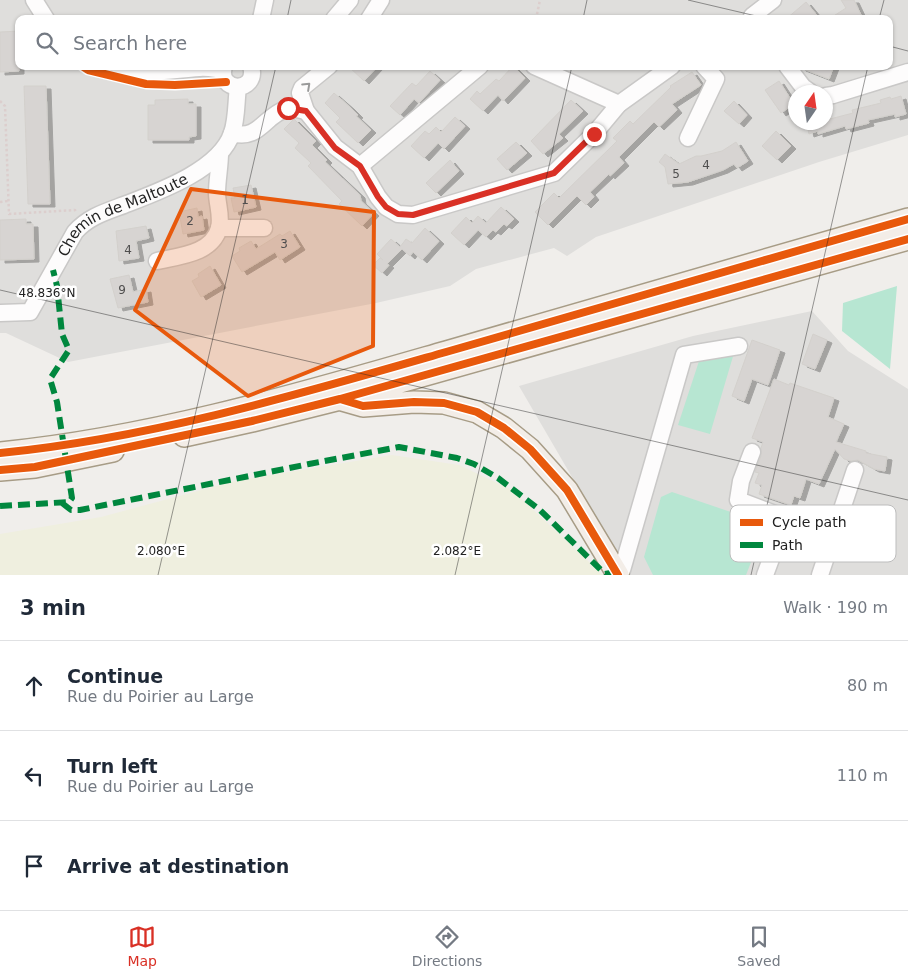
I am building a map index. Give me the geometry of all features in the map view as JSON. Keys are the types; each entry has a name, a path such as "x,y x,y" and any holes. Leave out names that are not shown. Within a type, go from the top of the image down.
{"main road":[{"path":"0,453 33,450 126,435 320,388 908,219"},
{"path":"0,470 35,467 252,422 908,239"},
{"path":"340,399 363,406 414,402 444,403 477,412 504,428 530,449 567,490 620,573"}],"street":[{"path":"34,0 43,15"},
{"path":"262,15 265,0"},
{"path":"337,15 350,0"},
{"path":"372,15 381,0"},
{"path":"755,15 773,0"},
{"path":"134,70 146,73 188,70"},
{"path":"223,70 226,82 234,87 247,84 252,76 252,70"},
{"path":"324,70 302,88 300,94 306,111 335,148 360,166 374,191 386,207 398,214 413,215 554,173 594,134 620,104 667,70"},
{"path":"360,166 475,70"},
{"path":"543,70 620,104"},
{"path":"688,138 716,79 708,70"},
{"path":"790,70 801,85"},
{"path":"833,95 908,72"},
{"name":"Chemin de Maltoute","path":"0,313 30,312 75,232 83,222 98,214 175,183 220,154 232,133 238,87"},
{"path":"232,133 242,136 250,134 288,108 306,111"},
{"path":"157,261 198,251 213,240 220,228 220,210 217,193 220,154"},
{"path":"220,228 264,228"},
{"path":"620,573 684,355 739,346"},
{"path":"751,505 738,500 741,481 752,452"},
{"path":"843,505 855,470"},
{"path":"765,575 770,562"},
{"path":"820,575 824,562"}],"path":[{"path":"537,15 540,0"},
{"path":"0,101 5,106 9,214 75,210 83,222"},
{"path":"0,202 8,201"}],"highlighted area":[{"path":"191,189 374,212 373,346 248,396 135,310"}],"shaded area":[{"path":"0,0 908,0 908,135 819,162 596,237 567,256 554,248 476,269 450,286 376,303 68,362 6,333 0,333"},
{"path":"812,311 848,351 908,389 908,575 629,575 519,386 693,336"}],"green space":[{"path":"897,286 890,369 842,331 843,303"},
{"path":"734,353 710,434 678,425 701,355"},
{"path":"392,455 459,465 512,490 603,575 0,575 0,534 101,517 235,481"},
{"path":"672,492 730,512 730,562 751,562 746,575 653,575 644,557 661,497"}],"building":[{"path":"841,0 854,0 861,15 835,15 846,8"},
{"path":"806,2 817,15 791,15"},
{"path":"15,31 15,70 19,71 0,72 0,32"},
{"path":"352,70 374,70 364,81"},
{"path":"509,70 517,70 525,78 503,101 498,95 483,111 470,99 477,91 480,94 496,79 499,81"},
{"path":"806,70 832,70 829,79"},
{"path":"430,71 440,80 419,103 414,99 400,115 390,106 412,83 416,86"},
{"path":"692,72 701,85 672,104 677,110 659,127 654,122 619,157 624,163 590,192 594,197 586,205 577,196 548,225 535,212 554,193 559,198 617,141 613,138 630,121 633,124 670,86"},
{"path":"779,81 788,95 788,108 781,113 765,90"},
{"path":"24,86 46,86 50,204 28,204"},
{"path":"334,93 371,130 358,143 336,122 340,118 325,103"},
{"path":"901,96 906,114 895,117 895,114 868,120 869,123 846,129 845,126 833,130 833,118 853,113 852,110 881,103 880,100 890,97 891,99"},
{"path":"188,99 188,104 196,104 196,136 189,137 189,140 148,140 148,105 155,105 155,100"},
{"path":"571,100 583,111 559,134 563,138 543,154 531,141"},
{"path":"734,101 747,115 739,124 724,111"},
{"path":"455,117 465,126 444,149 438,143 424,158 411,146 425,131 429,134 436,127 441,132"},
{"path":"294,119 316,141 312,145 327,160 325,162 360,195 361,201 374,213 362,226 339,204 342,201 308,166 311,163 295,148 299,143 284,129"},
{"path":"808,130 832,130 818,134 818,131 809,134"},
{"path":"776,131 791,146 777,160 762,146"},
{"path":"516,142 527,153 507,170 497,159"},
{"path":"736,142 748,161 737,168 734,164 723,170 688,182 668,184 665,167 659,162 665,154 679,164 696,156 722,151"},
{"path":"450,160 459,171 436,193 426,183"},
{"path":"251,185 256,207 234,212 231,198 235,198 233,188"},
{"path":"501,207 514,219 507,226 504,224 496,232 493,230 486,237 478,230 464,245 451,233 466,217 472,223 478,216 486,223"},
{"path":"197,208 198,217 202,216 204,230 183,234 179,212"},
{"path":"26,219 26,224 33,224 34,259 0,260 0,220"},
{"path":"146,226 149,238 136,241 139,258 119,261 116,231"},
{"path":"425,228 439,241 422,260 413,252 410,256 402,249 387,264 389,265 382,273 373,265 380,258 383,260 377,254 391,239 400,247 406,239 412,243"},
{"path":"290,231 300,247 280,260 275,252 242,272 232,256 240,251 239,248 251,241 256,249 280,234 282,236"},
{"path":"210,266 221,285 201,297 192,281 199,277 198,274"},
{"path":"129,275 133,292 146,289 148,302 118,308 110,279"},
{"path":"813,334 827,340 815,369 802,364"},
{"path":"752,340 780,350 768,385 752,379 744,401 732,396"},
{"path":"774,379 834,398 828,417 844,424 836,442 866,451 866,453 887,457 885,471 874,469 858,460 844,459 835,449 819,484 806,479 800,498 794,496 791,505 759,494 762,485 755,483 759,473 755,472 761,456 763,442 752,438"}],"marked path":[{"path":"0,506 69,502 72,498 57,402 50,379 69,350 62,334 57,286 53,270"},
{"path":"62,503 71,510 80,510 399,447 457,458 474,464 498,478 540,510 605,574 616,572"}],"cycle path":[{"path":"88,70 146,84 175,85 226,82"},
{"path":"0,453 113,437 225,413 391,368 908,219"},
{"path":"0,470 35,467 252,421 340,399 908,239"},
{"path":"340,399 363,406 414,402 444,403 477,412 504,428 530,449 567,490 618,575"}],"route":[{"path":"288,108 306,111 335,148 360,166 386,207 398,214 413,215 554,173 594,134"}]}
